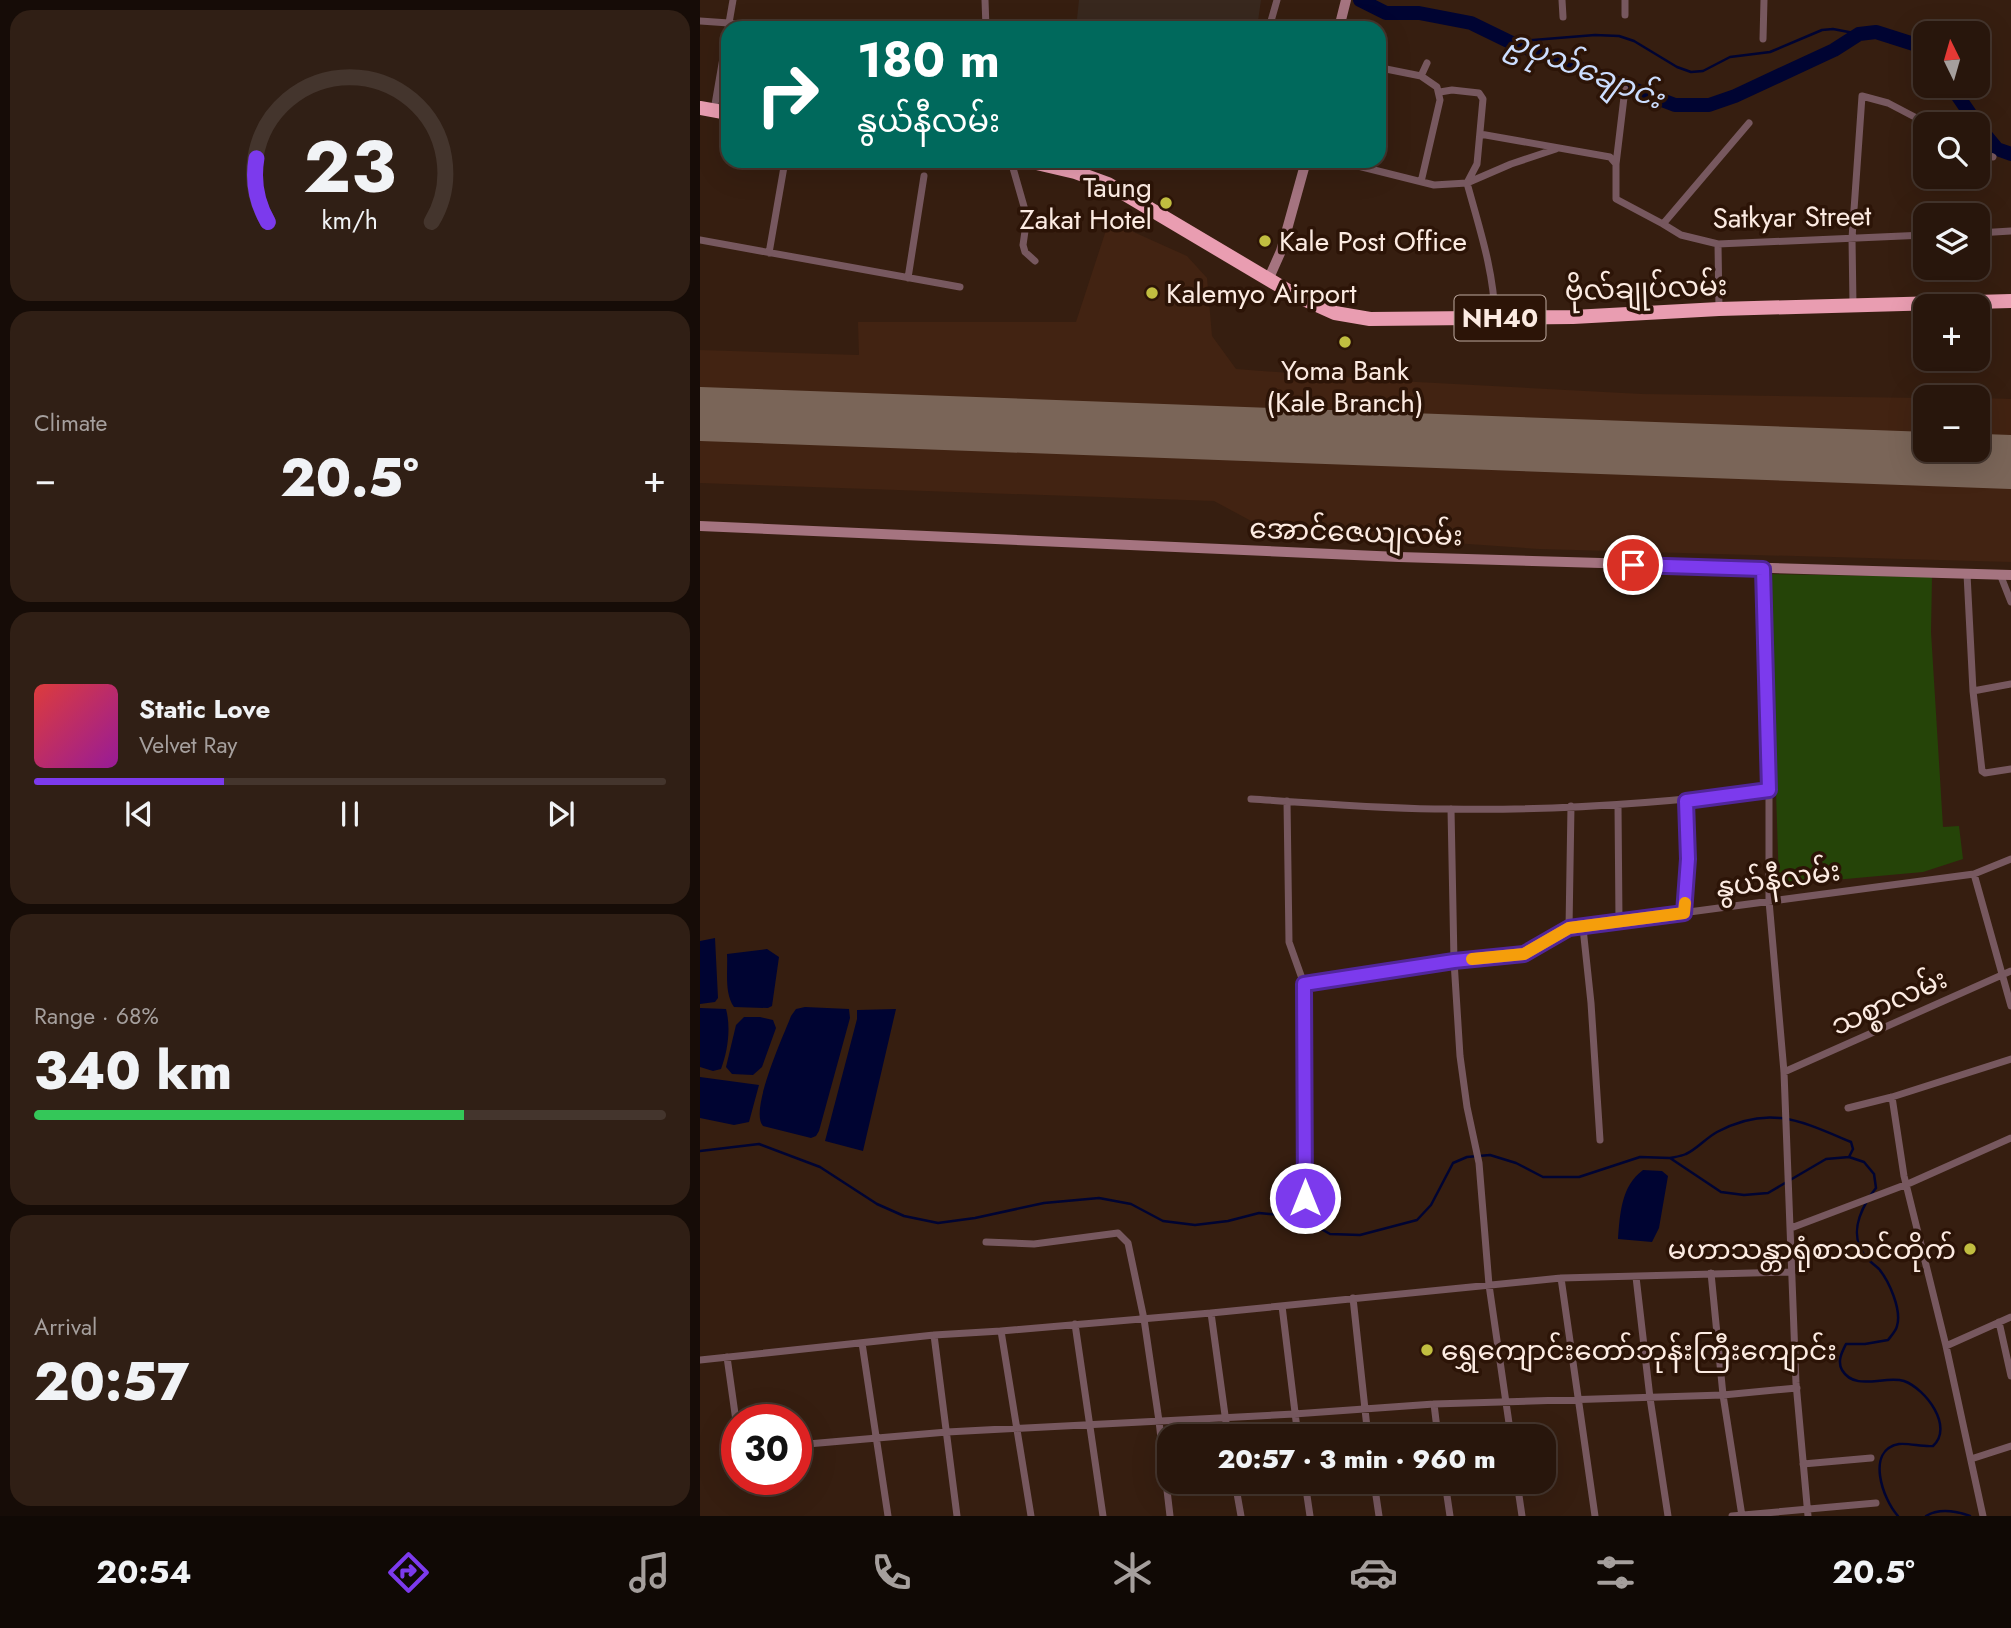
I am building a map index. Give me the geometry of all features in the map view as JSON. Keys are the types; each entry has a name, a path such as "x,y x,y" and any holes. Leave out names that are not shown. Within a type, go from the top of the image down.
{"highway":[{"name":"ဗိုလ်ချုပ်လမ်း","path":"1058,168 1108,184 1295,295 1335,313 1370,320 2011,301"}],"street":[{"path":"729,21 733,0"},
{"path":"985,0 986,21"},
{"path":"1271,21 1277,0"},
{"path":"1562,0 1563,17"},
{"path":"1625,0 1625,15"},
{"path":"1763,39 1764,0"},
{"path":"700,21 721,22"},
{"path":"1421,76 1427,63"},
{"path":"714,110 721,69"},
{"path":"1386,69 1421,76 1440,92 1421,182"},
{"path":"1616,164 1625,89"},
{"path":"1440,92 1452,90 1482,95 1483,99 1477,164 1467,183 1489,267 1495,318"},
{"path":"1853,306 1852,238 1863,96 1888,103 1913,116"},
{"path":"1663,224 1749,123"},
{"path":"1480,134 1598,154 1610,157 1616,164"},
{"path":"1380,168 1434,185 1467,183 1556,148"},
{"name":"Satkyar Street","path":"1616,164 1616,199 1681,235 1718,244 1913,235"},
{"path":"769,253 784,168"},
{"path":"1013,168 1027,217 1023,245 1025,252 1035,261"},
{"path":"1269,278 1281,251 1305,168"},
{"path":"908,278 924,176"},
{"path":"1990,233 2011,232"},
{"path":"700,240 960,287"},
{"path":"1718,244 1718,309"},
{"name":"အောင်ဇေယျလမ်း","path":"700,526 1399,557 2006,575"},
{"path":"1763,569 1769,901 1784,1072 1797,1388 1808,1513"},
{"path":"1967,574 1973,691 1982,771 2010,771"},
{"path":"2006,575 2011,602"},
{"path":"1973,691 2011,684"},
{"path":"1251,799 1451,809 1686,801 1769,790"},
{"path":"1287,801 1289,942 1304,984 1305,1198"},
{"path":"1684,913 1688,859 1686,801"},
{"path":"1618,805 1619,921"},
{"path":"1304,984 1454,961 1524,954 1569,928 1570,806"},
{"path":"1451,809 1454,961 1460,1056 1479,1163 1489,1285 1509,1424"},
{"name":"နွယ်နီလမ်း","path":"1569,928 1974,874 2011,859"},
{"path":"1974,874 2007,973 2011,1006"},
{"path":"1583,928 1600,1140"},
{"name":"သစ္စာလမ်း","path":"1784,1072 2007,973"},
{"path":"1848,1108 1892,1097 2011,1059"},
{"path":"1892,1097 1906,1184 1946,1346 1983,1516"},
{"path":"1791,1228 1906,1184 2011,1138"},
{"path":"986,1242 1034,1244 1118,1233 1128,1243 1144,1319 1170,1516"},
{"path":"700,1360 933,1335 1211,1313 1560,1278 1791,1272"},
{"path":"1711,1273 1723,1395 1742,1516"},
{"path":"1636,1277 1650,1398 1668,1516"},
{"path":"1560,1278 1595,1516"},
{"path":"1353,1298 1366,1424"},
{"path":"1282,1306 1296,1424"},
{"path":"1211,1313 1226,1424"},
{"path":"1946,1346 2011,1317"},
{"path":"1999,1322 2011,1376"},
{"path":"1075,1324 1103,1516"},
{"path":"1002,1331 1031,1516"},
{"path":"933,1335 957,1516"},
{"path":"862,1343 888,1516"},
{"path":"727,1357 734,1404"},
{"path":"812,1443 947,1432 1088,1426 1434,1404 1723,1395 1797,1388"},
{"path":"1434,1404 1436,1424"},
{"path":"1971,1459 2011,1446"},
{"path":"1803,1464 1871,1458"},
{"path":"1237,1494 1241,1516"},
{"path":"1307,1494 1310,1516"},
{"path":"1376,1494 1379,1516"},
{"path":"1447,1494 1450,1516"},
{"path":"1519,1494 1522,1516"},
{"path":"1732,1516 1808,1513 1876,1503"}],"shaded area":[{"path":"1079,0 1261,0 1258,21 1077,21"},
{"path":"1109,221 1187,256 1207,278 1212,336 1236,369 1642,394 1913,398 1913,462 1990,462 1990,398 2011,399 2011,562 1539,549 1268,530 1214,501 700,483 700,350 859,355 858,322 1076,322"}],"green space":[{"path":"1769,574 1932,577 1931,632 1943,827 1959,826 1963,859 1923,872 1779,885"}],"water":[{"path":"715,938 718,998 715,1002 700,1004 700,941"},
{"path":"767,949 779,957 772,1006 734,1007 728,989 727,954"},
{"path":"700,1008 726,1009 728,1039 721,1069 713,1071 700,1067"},
{"path":"796,1009 849,1009 850,1018 819,1131 811,1138 763,1126 760,1118 760,1105 769,1073 791,1016"},
{"path":"896,1009 863,1151 825,1141 857,1019 857,1010"},
{"path":"744,1017 773,1020 776,1028 762,1067 753,1075 732,1074 726,1067 736,1025"},
{"path":"700,1077 759,1085 749,1122 734,1125 700,1118"},
{"path":"1643,1170 1662,1171 1668,1176 1659,1228 1652,1242 1618,1239 1626,1192"}],"waterway":[{"name":"ဥပုသ်ချောင်း","path":"1360,0 1386,13 1419,13 1471,23 1510,42 1675,105 1709,105 1735,96 1834,50 1859,34 1876,32 1913,44"},
{"path":"1510,42 1595,35 1619,36 1634,41 1677,67 1691,72 1703,71 1730,57 1770,52 1822,30 1833,29 1859,34"},
{"name":"ဥပုသ်ချောင်း","path":"1959,98 1969,112"},
{"name":"ဥပုသ်ချောင်း","path":"1990,141 1997,149 2011,154"},
{"path":"1670,1158 1686,1154 1713,1134 1736,1124 1769,1117 1800,1122 1851,1142 1853,1149 1849,1157"},
{"path":"700,1151 759,1144 820,1167 877,1204 904,1216 938,1223 1044,1203 1099,1198 1131,1204 1163,1221 1195,1225 1228,1221 1259,1213 1300,1217 1330,1234 1360,1235 1417,1220 1431,1205 1453,1163 1467,1157 1490,1155 1516,1163 1543,1177 1579,1177 1640,1157 1670,1158 1721,1192 1744,1195 1768,1193 1826,1159 1849,1157 1864,1162 1874,1174 1876,1188 1870,1196"},
{"path":"1867,1201 1860,1215 1857,1237 1862,1251 1887,1281 1894,1296 1898,1319 1896,1330 1888,1340 1846,1344 1841,1357 1841,1367 1848,1377 1854,1380 1896,1380 1912,1385 1935,1409 1940,1429 1939,1438 1933,1446 1899,1444 1889,1448 1882,1456 1880,1476 1883,1488 1898,1516"},
{"path":"1926,1516 1948,1511 1970,1516"}],"runway":[{"path":"700,414 2011,462"}],"slow traffic":[{"path":"1472,959 1524,954 1569,928 1684,913 1685,903"}],"place":[{"name":"Taung Zakat Hotel","path":"1166,203"},
{"name":"Kale Post Office","path":"1265,241"},
{"name":"Kalemyo Airport","path":"1152,293"},
{"name":"Yoma Bank (Kale Branch)","path":"1345,342"},
{"name":"မဟာသန္တာရုံစာသင်တိုက်","path":"1970,1249"},
{"name":"ရွှေကျောင်းတော်ဘုန်းကြီးကျောင်း","path":"1427,1350"}],"route":[{"path":"1305,1198 1304,984 1454,961 1524,954 1569,928 1684,913 1688,859 1686,801 1769,790 1763,569 1633,565"}]}
